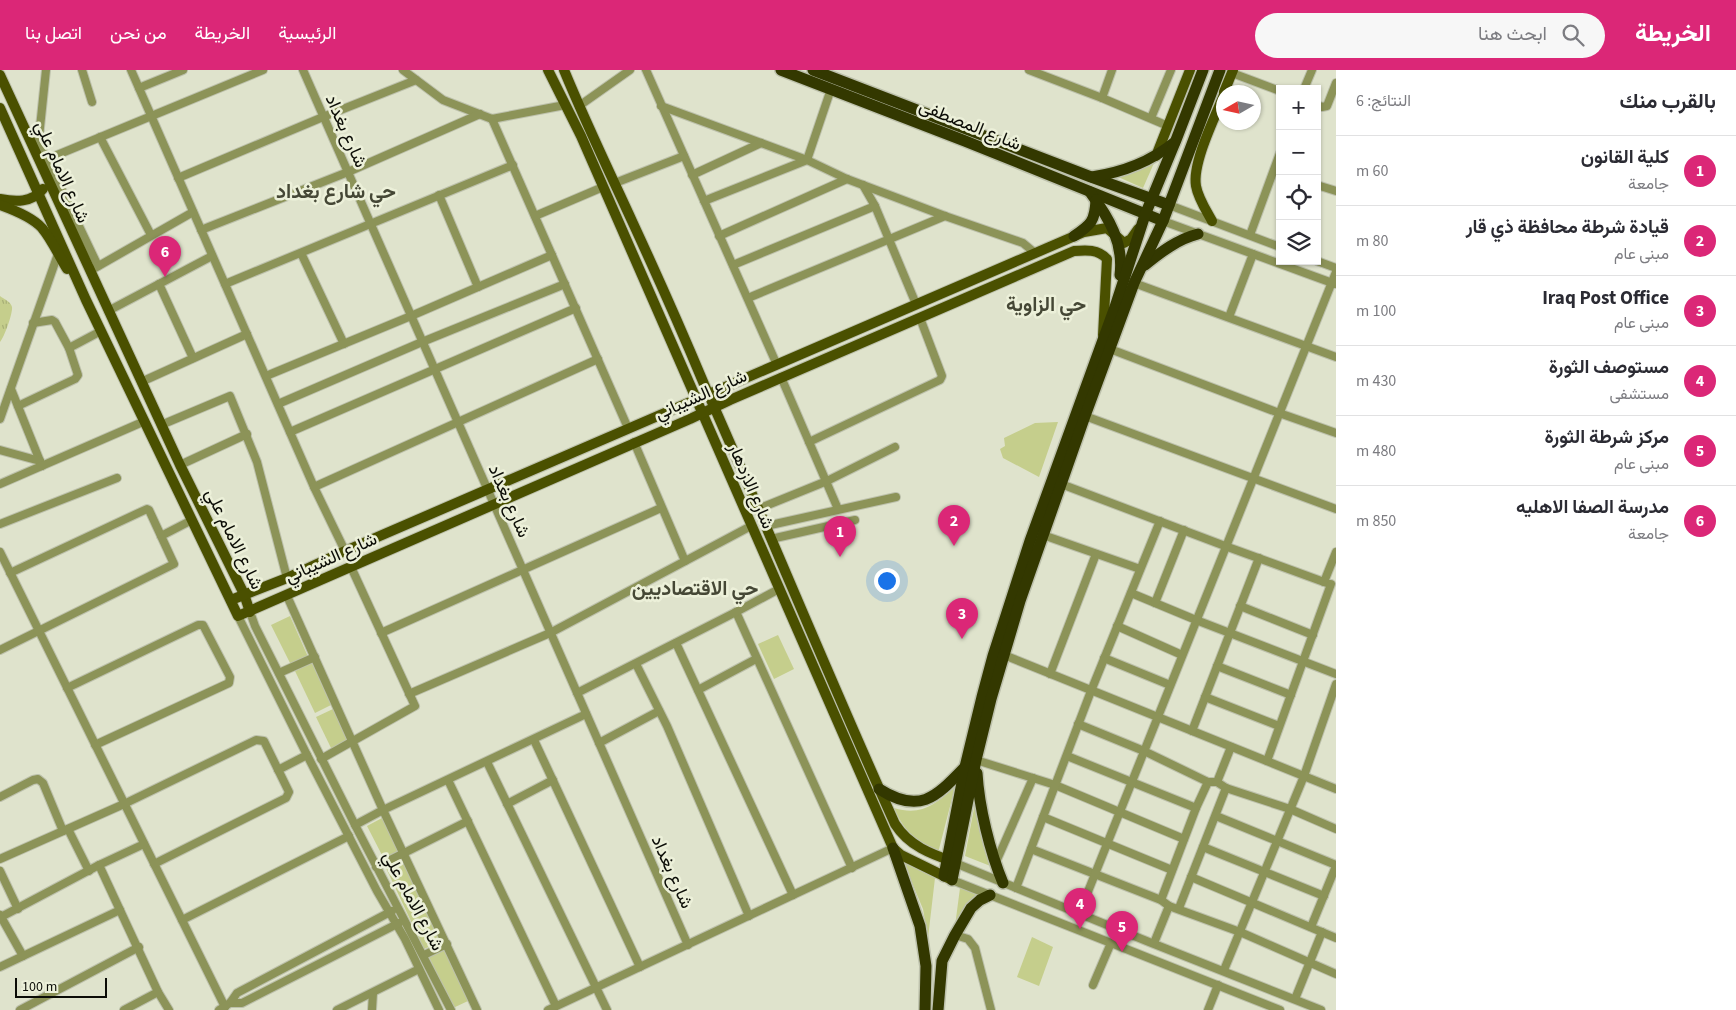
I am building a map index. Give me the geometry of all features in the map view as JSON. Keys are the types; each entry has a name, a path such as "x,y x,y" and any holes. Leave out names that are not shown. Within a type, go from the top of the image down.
{"highway":[{"name":"شارع المصطفى","path":"781,70 833,79 1169,205"},
{"name":"شارع المصطفى","path":"813,70 965,141 1093,196 1143,220 1163,221"},
{"path":"951,861 1004,655 1038,536 1143,220 1204,70"},
{"path":"948,878 965,767 993,656 1038,536 1061,484 1134,283 1228,71"},
{"path":"1091,177 1119,172 1156,156 1176,140"},
{"path":"1074,236 1093,221 1095,216 1093,196"},
{"path":"1093,196 1117,238 1122,258 1115,306"},
{"path":"1141,268 1158,254 1184,238 1198,234"},
{"path":"976,760 980,802 1003,883"},
{"path":"879,790 892,798 915,802 929,798 942,791 965,767"},
{"path":"893,848 920,926 926,966 926,1005"},
{"path":"938,1010 942,961 971,908 980,900 990,895"}],"main road":[{"name":"شارع الازدهار","path":"548,70 581,136 893,848"},
{"name":"شارع الازدهار","path":"564,70 709,394 818,650 895,824 901,833 917,847 951,861"},
{"path":"1156,156 1190,70"},
{"path":"1226,85 1228,71"},
{"name":"شارع الامام علي","path":"0,75 36,143 44,161 45,174 68,224 94,268 108,311 180,465 244,594 250,612"},
{"name":"شارع الامام علي","path":"0,108 86,300 238,616"},
{"path":"1212,221 1198,195 1195,174 1216,115"},
{"path":"0,199 20,201 39,194 44,187 45,174"},
{"name":"شارع الامام علي","path":"0,205 14,210 38,224 86,300"},
{"path":"54,229 53,223 57,218 64,219 68,224"},
{"path":"1117,238 1121,242 1127,242 1143,220"},
{"path":"621,228 633,223"},
{"name":"شارع الشيباني","path":"231,600 288,578 345,551 1074,236 1092,230 1107,228 1117,238"},
{"name":"شارع الشيباني","path":"238,616 781,377 1074,251 1087,250 1101,253 1107,259 1103,336"},
{"path":"968,282 974,294"},
{"path":"807,654 818,650"},
{"path":"893,848 948,878"}],"street":[{"path":"36,143 46,70"},
{"path":"82,70 92,102"},
{"path":"131,70 314,487 345,551"},
{"path":"139,88 183,70"},
{"path":"193,212 94,268 44,161 263,70"},
{"name":"شارع بغداد","path":"303,70 688,945"},
{"path":"403,70 443,100 492,118 565,104"},
{"path":"579,106 630,70"},
{"path":"646,70 776,365"},
{"path":"1029,70 1168,126"},
{"path":"1102,98 1112,70"},
{"path":"1151,118 1171,70"},
{"path":"1306,85 1312,70"},
{"path":"1228,71 1276,89"},
{"path":"704,201 806,160 833,79"},
{"path":"178,178 323,116 416,80"},
{"path":"1321,105 1327,106 1336,82"},
{"path":"662,106 806,160 847,179 944,216 1023,243 1035,253"},
{"path":"201,230 348,172 480,114"},
{"path":"492,118 628,428"},
{"path":"100,137 151,235"},
{"path":"692,175 761,143"},
{"path":"615,183 684,156"},
{"path":"225,284 513,165"},
{"path":"1250,235 1276,172"},
{"path":"719,236 847,179"},
{"path":"863,185 875,206 916,304"},
{"path":"1321,186 1336,191"},
{"path":"535,216 603,187"},
{"path":"439,195 478,287"},
{"path":"1169,205 1276,245"},
{"path":"733,265 875,206"},
{"path":"748,298 944,216"},
{"path":"1163,221 1334,283"},
{"path":"301,252 344,344"},
{"path":"0,418 58,254"},
{"path":"1229,317 1253,254"},
{"path":"266,376 552,255"},
{"path":"108,311 212,256"},
{"path":"1079,914 1306,344 1334,283 1336,270 1321,263"},
{"path":"1134,283 1336,356"},
{"path":"160,284 194,358"},
{"path":"278,404 422,342 565,284"},
{"path":"290,432 576,308"},
{"path":"809,442 940,380 942,376 920,318"},
{"path":"18,406 75,379 78,375 78,370 69,348 55,322 52,320 33,323"},
{"path":"69,348 101,331"},
{"path":"141,382 247,334"},
{"path":"1110,349 1336,433"},
{"path":"314,487 598,358"},
{"path":"781,377 838,509"},
{"path":"11,389 41,464"},
{"path":"161,425 230,396 257,462 288,578"},
{"path":"1085,416 1336,509"},
{"path":"0,484 41,464 145,421"},
{"path":"180,465 247,434"},
{"path":"634,442 661,508 686,561"},
{"path":"758,509 826,481 895,447"},
{"path":"0,450 41,464"},
{"path":"0,524 117,478"},
{"path":"1061,484 1330,584"},
{"path":"766,526 896,497"},
{"path":"381,633 661,508"},
{"path":"1,647 39,631 174,564 147,509 10,573"},
{"path":"160,536 192,520"},
{"path":"771,539 855,520"},
{"path":"1016,888 1078,724 1160,521"},
{"path":"409,694 550,632 751,526"},
{"path":"1154,603 1184,530"},
{"path":"1038,536 1140,569"},
{"path":"0,552 225,1007"},
{"path":"1267,761 1330,584 1336,552"},
{"path":"1050,674 1096,554"},
{"path":"1192,731 1259,558"},
{"path":"321,759 415,706 351,567"},
{"path":"577,693 779,589"},
{"path":"1131,593 1336,674"},
{"path":"287,596 383,810 477,1010"},
{"path":"1240,606 1313,635"},
{"name":"شارع الامام علي","path":"250,612 321,759 451,1010"},
{"path":"736,612 852,868"},
{"name":"شارع الامام علي","path":"238,616 307,755 420,969 439,1010"},
{"path":"67,688 198,625 203,625 230,677 229,683 95,745"},
{"path":"1117,626 1182,655"},
{"path":"676,643 793,896"},
{"path":"1004,655 1336,789"},
{"path":"279,673 315,657"},
{"path":"1104,658 1170,685"},
{"path":"698,690 756,659"},
{"path":"636,664 659,711 749,916"},
{"path":"1217,666 1291,694"},
{"path":"1224,970 1304,776 1334,697 1336,684"},
{"path":"1205,697 1280,726"},
{"path":"599,743 659,711"},
{"path":"355,825 586,714"},
{"path":"1078,724 1144,751 1208,782 1217,782 1226,788 1290,809 1336,828"},
{"path":"0,859 124,804 256,740 264,742 289,792 286,798 154,864"},
{"path":"534,740 640,967"},
{"path":"1217,782 1231,747"},
{"path":"278,770 307,755"},
{"path":"1067,756 1196,808"},
{"path":"976,760 1056,785 1184,839"},
{"path":"487,762 607,1010"},
{"path":"996,862 1033,778"},
{"path":"0,797 33,780 38,779 43,783 66,830 89,870"},
{"path":"448,780 552,1008 893,848"},
{"path":"507,804 553,780"},
{"path":"1161,900 1196,808 1208,782"},
{"path":"1179,908 1226,788"},
{"path":"1216,816 1278,840 1336,866 1311,927"},
{"path":"1043,817 1172,870"},
{"path":"376,867 468,821"},
{"path":"182,920 349,836"},
{"path":"23,956 1,916 89,870 144,844"},
{"path":"1203,847 1324,896"},
{"path":"1031,849 1161,900 1168,906 1179,908 1240,932 1336,974"},
{"path":"951,861 1321,1010"},
{"path":"100,865 158,992 169,1010"},
{"path":"0,871 18,908"},
{"path":"1191,877 1322,932 1336,936"},
{"path":"948,878 1280,1010"},
{"path":"1143,956 1152,943 1168,906"},
{"path":"225,1007 237,993 398,908"},
{"path":"0,968 120,910"},
{"path":"225,1007 242,1003 405,920"},
{"path":"1295,999 1322,932"},
{"path":"955,935 968,939 975,948 991,1010"},
{"path":"1093,985 1111,943"},
{"path":"424,955 447,944"},
{"path":"20,1010 139,947"},
{"path":"336,1010 420,969"},
{"path":"1208,1010 1218,985"},
{"path":"124,1010 158,992"},
{"path":"372,1010 373,993"}],"green space":[{"path":"1154,163 1143,188 1116,176"},
{"path":"0,296 9,302 12,307 8,325 0,342"},
{"path":"1058,422 1039,477 1003,458 1000,449 1005,446 1004,438 1035,423"},
{"path":"290,616 309,659 292,667 271,625"},
{"path":"778,635 794,669 774,679 758,644"},
{"path":"312,663 331,705 315,713 295,671"},
{"path":"333,709 348,742 332,750 316,717"},
{"path":"955,787 938,853 911,835 902,824 894,808 912,811 920,810 934,804"},
{"path":"976,798 993,867 965,856"},
{"path":"382,818 398,851 384,859 367,826"},
{"path":"902,859 935,878 928,938 923,909"},
{"path":"403,860 442,941 424,949 386,868"},
{"path":"960,888 977,894 965,908 955,926"},
{"path":"1032,937 1053,947 1039,986 1017,977"},
{"path":"444,949 468,1001 453,1008 429,957"}],"place":[{"name":"مدرسة الصفا الاهليه","path":"165,277"},
{"name":"قيادة شرطة محافظة ذي قار","path":"954,546"},
{"name":"كلية القانون","path":"840,557"},
{"name":"Iraq Post Office","path":"962,639"},
{"name":"مستوصف الثورة","path":"1080,929"},
{"name":"مركز شرطة الثورة","path":"1122,952"}],"district":[{"name":"حي شارع بغداد","path":"336,192"},
{"name":"حي الزاوية","path":"1046,305"},
{"name":"حي الاقتصاديين","path":"695,589"}]}
